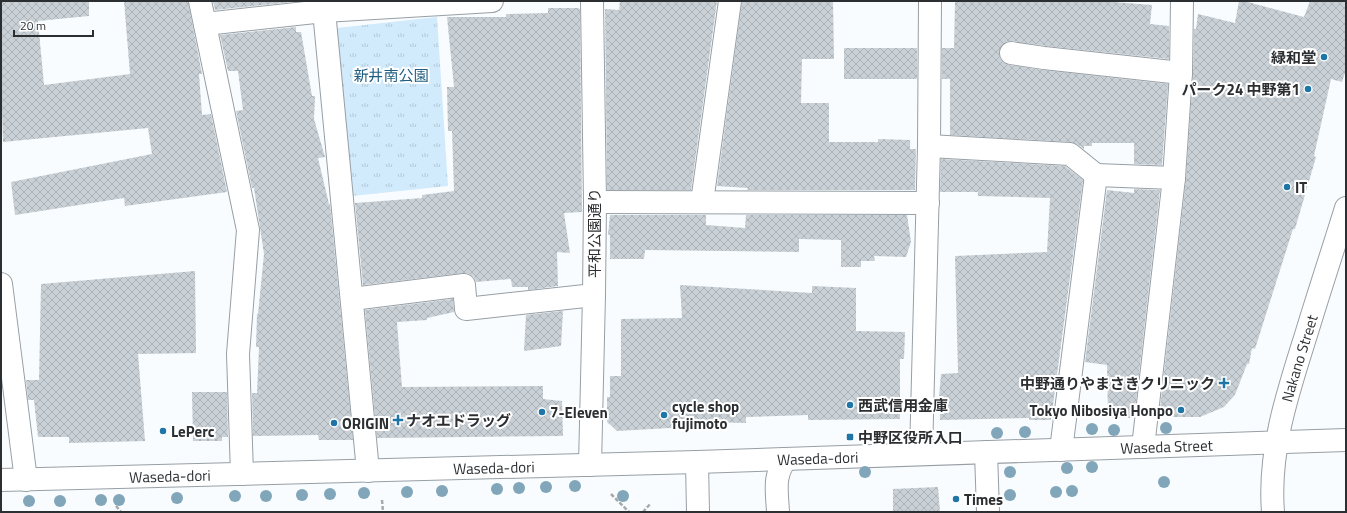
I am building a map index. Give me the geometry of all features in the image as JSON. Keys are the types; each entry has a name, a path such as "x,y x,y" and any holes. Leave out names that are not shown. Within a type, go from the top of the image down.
{"street":[{"path":"200,1 248,230 238,354 242,474"},
{"path":"205,24 324,11 492,1"},
{"name":"平和公園通り","path":"590,465 595,202 592,1"},
{"path":"702,202 730,1"},
{"path":"921,454 928,203 930,1"},
{"path":"1143,447 1174,178 1181,73 1182,1"},
{"path":"324,11 368,471"},
{"path":"1011,53 1181,73"},
{"path":"929,146 1070,154 1096,175 1174,178"},
{"path":"1061,450 1096,175"},
{"path":"595,202 928,203"},
{"name":"Nakano Street","path":"1273,512 1272,490 1276,443 1288,390 1346,208"},
{"path":"1,284 26,480"},
{"path":"352,299 464,285 466,309 594,295"},
{"name":"Waseda Street","path":"986,452 1346,440"},
{"path":"986,452 988,512"},
{"name":"Waseda-dori","path":"1,480 697,462 986,452"},
{"path":"778,512 776,484 777,475 780,467 786,459"},
{"path":"697,462 698,512"}],"path":[{"path":"611,494 629,512"},
{"path":"382,500 383,512"},
{"path":"643,512 651,503"},
{"path":"116,506 121,512"}],"green space":[{"name":"新井南公園","path":"437,17 448,186 352,196 337,28"}],"building":[{"path":"1,1 89,1 89,16 38,21 44,85 130,74 124,1 188,1 202,74 199,74 202,115 211,114 227,192 125,206 124,198 15,215 11,182 152,154 148,128 3,142"},
{"path":"213,1 292,1 292,2 215,10"},
{"path":"620,1 717,1 691,190 607,190 605,9 619,10"},
{"path":"742,1 833,1 834,59 802,59 801,103 829,103 829,142 878,142 878,139 910,140 910,149 916,149 915,190 747,190 748,188 717,186"},
{"path":"955,1 1101,1 1152,5 1150,24 1169,26 1169,59 1013,41 1007,41 1002,45 999,52 1000,58 1003,62 1009,65 1168,84 1162,165 1134,164 1134,143 1092,143 1092,146 1084,146 1084,149 1071,142 950,135 950,79 942,79 942,48 954,48"},
{"path":"1239,1 1304,17 1310,1 1346,1 1346,70 1342,82 1331,79 1314,156 1316,157 1295,229 1293,229 1255,349 1252,348 1249,364 1247,364 1235,395 1224,407 1200,417 1159,417 1186,179 1193,74 1194,29 1196,29 1198,14 1235,23"},
{"path":"548,8 580,9 582,212 564,213 570,253 557,252 558,286 528,290 528,287 512,287 511,279 476,282 474,277 463,273 363,285 355,203 422,198 422,195 454,191 452,131 448,131 447,87 454,87 447,17 506,17 506,14 548,13"},
{"path":"296,27 296,32 301,32 312,96 315,96 314,119 325,157 318,158 330,204 353,440 319,440 318,435 253,436 252,393 257,393 259,347 256,347 257,314 264,254 254,188 252,188 236,111 243,110 238,71 228,71 220,35"},
{"path":"844,48 917,48 917,79 844,79"},
{"path":"941,159 1065,166 1083,180 1051,420 1029,420 1029,418 940,420 939,397 941,374 958,373 955,256 1047,252 1050,198 978,196 978,192 940,192"},
{"path":"1134,189 1160,190 1134,418 1108,418 1107,365 1085,362 1107,190 1134,193"},
{"path":"610,215 706,215 706,225 745,228 746,215 907,215 911,242 906,257 874,256 875,261 861,261 861,267 841,267 841,240 799,239 799,252 645,250 644,259 610,259 610,235 608,235"},
{"path":"195,271 196,353 138,354 145,441 69,443 69,437 38,437 34,400 28,400 26,380 39,380 41,284"},
{"path":"680,285 812,293 812,286 856,288 856,331 905,332 904,359 900,359 900,419 808,420 808,415 746,417 746,423 704,422 705,426 617,431 607,422 607,397 610,397 610,376 621,376 621,319 682,318"},
{"path":"453,299 454,312 427,318 427,320 397,322 402,387 543,386 543,399 562,401 563,436 377,438 365,310"},
{"path":"563,311 561,346 524,351 526,315"},
{"path":"192,392 227,392 228,437 222,437 222,441 193,441"},
{"path":"938,487 940,512 893,512 893,489"}],"place":[{"name":"緑和堂","path":"1324,57"},
{"name":"パーク24 中野第1","path":"1308,89"},
{"name":"IT","path":"1287,187"},
{"name":"中野通りやまさきクリニック","path":"1224,383"},
{"name":"西武信用金庫","path":"850,405"},
{"name":"Tokyo Nibosiya Honpo","path":"1181,410"},
{"name":"7-Eleven","path":"542,412"},
{"name":"cycle shop fujimoto","path":"664,415"},
{"name":"ナオエドラッグ","path":"398,420"},
{"name":"ORIGIN","path":"334,423"},
{"name":"LePerc","path":"163,431"},
{"name":"中野区役所入口","path":"850,437"},
{"name":"Times","path":"956,499"}]}
